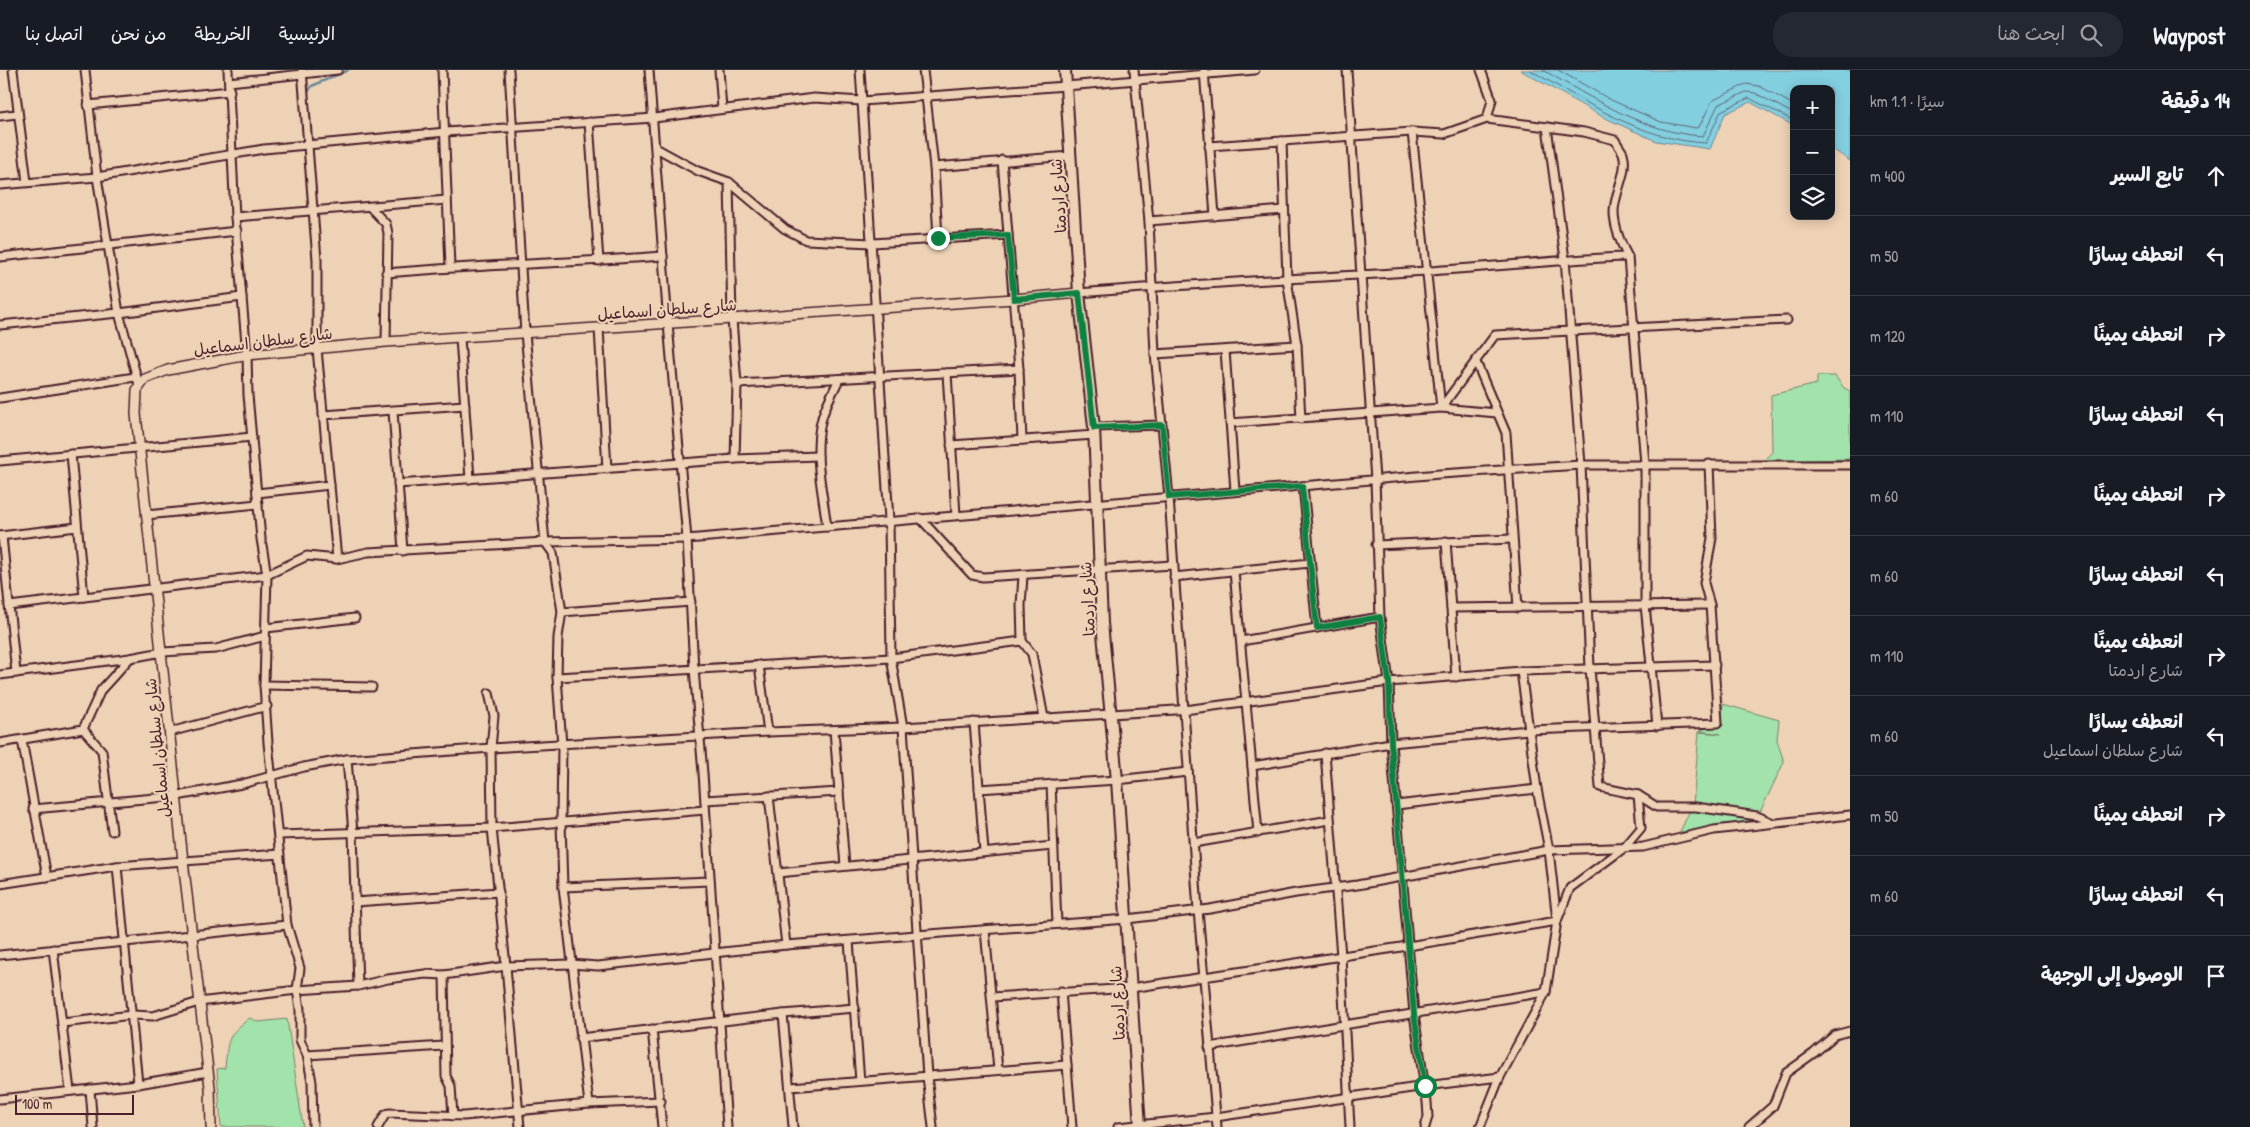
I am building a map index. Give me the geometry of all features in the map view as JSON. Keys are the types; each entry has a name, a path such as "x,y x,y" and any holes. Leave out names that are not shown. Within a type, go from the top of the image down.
{"main road":[{"name":"شارع اردمتا","path":"1065,70 1079,293 1094,431 1109,714 1117,780 1140,1126"}],"street":[{"path":"13,70 27,182"},
{"path":"0,398 137,381 119,313 96,176 85,70"},
{"path":"228,70 236,231 257,493 267,575 264,685 271,775 279,835 287,925 300,968 297,990 300,1009 300,1040 307,1055 312,1082 313,1127"},
{"path":"230,82 302,72 338,70"},
{"path":"442,70 450,267"},
{"path":"509,70 514,127 525,333 545,542 553,553 562,612 558,637 557,677 562,745 561,822 563,887 589,1104"},
{"path":"650,70 668,324 687,539 694,669 721,1021 727,1127"},
{"path":"719,70 722,109"},
{"path":"860,70 889,520 891,658 903,727 927,1076 933,1127"},
{"path":"923,70 934,167 938,238"},
{"path":"1134,70 1149,221 1155,354 1169,497 1198,910 1217,1127"},
{"path":"0,185 96,176 264,149 446,132 654,118 814,98 862,101 1066,86 1204,72 1254,70"},
{"path":"1347,70 1375,480 1380,617 1389,682 1391,743 1414,1014 1428,1117 1425,1127"},
{"path":"1481,70 1492,100 1487,119"},
{"path":"302,72 317,260 317,349 337,559"},
{"path":"1204,72 1215,216"},
{"path":"88,105 230,91"},
{"path":"0,116 17,114"},
{"path":"1210,146 1412,132 1444,134 1487,119 1584,132 1615,140 1624,155 1622,175 1616,191 1614,212 1618,236 1628,257 1645,464 1645,605 1657,726"},
{"path":"589,122 599,261"},
{"path":"1547,127 1565,259 1582,465 1590,668 1600,787 1638,795 1657,807 1696,807 1757,816 1773,823"},
{"path":"1412,132 1441,408"},
{"path":"1282,141 1287,279 1297,345 1301,419"},
{"path":"656,148 698,171 729,182 785,229 806,240 872,243 1008,235"},
{"path":"934,167 1070,156"},
{"path":"1002,160 1014,299 1022,440"},
{"path":"729,182 732,320 737,384 734,458"},
{"path":"235,217 313,209 370,207 447,200"},
{"path":"370,207 386,224 388,241 386,342"},
{"path":"1149,221 1284,210"},
{"path":"0,256 236,231"},
{"path":"386,273 450,267 599,261 663,256"},
{"path":"1079,293 1427,271 1565,259 1628,257"},
{"name":"شارع سلطان اسماعيل","path":"212,1127 208,1072 191,936 139,447 136,406 137,381 168,370 247,355 386,342 732,320 1079,293"},
{"path":"0,325 119,313 242,297"},
{"path":"1441,408 1495,335 1787,320"},
{"path":"599,328 607,468"},
{"path":"460,338 470,479"},
{"path":"1155,354 1297,345"},
{"path":"1225,350 1236,492"},
{"path":"1476,362 1506,433 1518,608"},
{"path":"737,384 1019,369"},
{"path":"948,373 956,515"},
{"path":"827,527 818,456 821,420 839,379"},
{"path":"323,415 465,404"},
{"path":"1230,423 1441,408 1497,413"},
{"path":"393,411 403,551"},
{"path":"951,445 1022,440 1162,425"},
{"path":"0,461 252,437"},
{"path":"71,454 84,597"},
{"path":"398,484 734,458 818,456"},
{"path":"1252,766 1391,743 1528,730 1718,723 1710,605 1704,583 1712,538 1709,464"},
{"path":"9,606 154,587 267,575 307,556 337,559 368,552 545,542 687,539 889,520 1582,465 1850,465"},
{"path":"257,493 330,485"},
{"path":"1302,486 1317,628"},
{"path":"146,516 258,504"},
{"path":"920,518 972,575 983,577 1023,576 1174,565"},
{"path":"16,673 1,536 77,527"},
{"path":"1376,545 1512,539"},
{"path":"1446,541 1456,677"},
{"path":"1174,577 1310,563"},
{"path":"1234,571 1258,833"},
{"path":"1023,576 1021,605 1022,641 1032,654 1044,718"},
{"path":"562,612 691,602"},
{"path":"1451,608 1710,605"},
{"path":"1241,641 1380,617"},
{"path":"0,675 162,652 216,649 265,632 355,618"},
{"path":"557,677 891,658 1022,641"},
{"path":"83,729 101,690 130,658"},
{"path":"758,665 768,732"},
{"path":"33,808 177,796 242,784 271,775 347,759 491,748 768,732 903,727 1184,709 1389,682 1521,671 1714,665"},
{"path":"1521,671 1537,789 1549,850 1557,921"},
{"path":"264,685 372,687"},
{"path":"489,693 494,716 491,748 492,828 506,966 517,1112 520,1127"},
{"path":"170,732 267,706"},
{"path":"974,722 984,852"},
{"path":"0,743 83,729"},
{"path":"83,729 102,751 112,831"},
{"path":"834,730 845,866"},
{"path":"22,740 46,877"},
{"path":"1325,753 1341,956 1350,1127"},
{"path":"347,759 353,833 358,986"},
{"path":"979,789 1117,780 1188,772"},
{"path":"1051,784 1058,924"},
{"path":"1396,805 1537,789"},
{"path":"705,800 840,792"},
{"path":"1480,1127 1500,1077 1546,992 1557,921 1570,888 1624,848 1641,828 1638,795"},
{"path":"769,796 786,945"},
{"path":"279,835 492,828 705,810"},
{"path":"62,1023 132,1015 153,1016 199,1002 297,990 358,986 388,979 425,974 444,975 506,966 571,964 598,966 786,945 1127,919 1198,910 1336,888 1549,850 1643,847 1714,830 1850,815"},
{"path":"1194,843 1330,820"},
{"path":"778,872 1053,846"},
{"path":"0,884 117,866 280,854"},
{"path":"117,866 138,1084"},
{"path":"563,887 710,881"},
{"path":"355,902 499,892"},
{"path":"992,997 1061,991 1132,988 1557,921"},
{"path":"0,955 124,940 191,936 287,925"},
{"path":"985,930 998,1070"},
{"path":"849,941 860,1081"},
{"path":"53,949 70,1091"},
{"path":"444,975 444,1046 446,1076 451,1086 453,1116"},
{"path":"1061,991 1072,1127"},
{"path":"1209,1047 1546,992"},
{"path":"580,1038 783,1014 854,1008"},
{"path":"783,1014 793,1127"},
{"path":"652,1029 661,1101 662,1127"},
{"path":"1749,1127 1773,1106 1786,1073 1835,1035 1850,1031"},
{"path":"307,1055 444,1046"},
{"path":"790,1087 1067,1065"},
{"path":"0,1099 138,1084 208,1072"},
{"path":"1118,1127 1216,1117 1425,1086 1500,1077"},
{"path":"90,1090 94,1127"},
{"path":"378,1127 389,1112 453,1116 517,1112 589,1104 661,1101"}],"green space":[{"path":"1817,376 1835,376 1844,388 1850,391 1850,459 1763,461 1772,452 1771,395 1817,384"},
{"path":"1723,704 1779,720 1777,740 1784,762 1760,812 1693,805 1699,732 1721,734 1700,731 1721,720"},
{"path":"1691,808 1757,821 1680,832"},
{"path":"250,1018 258,1022 287,1019 303,1127 221,1127 217,1069 225,1068 228,1044 232,1034"}],"water":[{"path":"1520,70 1850,70 1850,161 1835,151 1835,85 1790,85 1790,124 1750,102 1725,114 1710,149 1656,141 1603,117"}],"waterway":[{"path":"306,95 312,86 348,70"}],"route":[{"path":"938,238 1008,235 1014,299 1079,293 1094,428 1162,425 1169,497 1302,486 1317,628 1380,617 1389,682 1391,743 1414,1014 1425,1086"}]}
